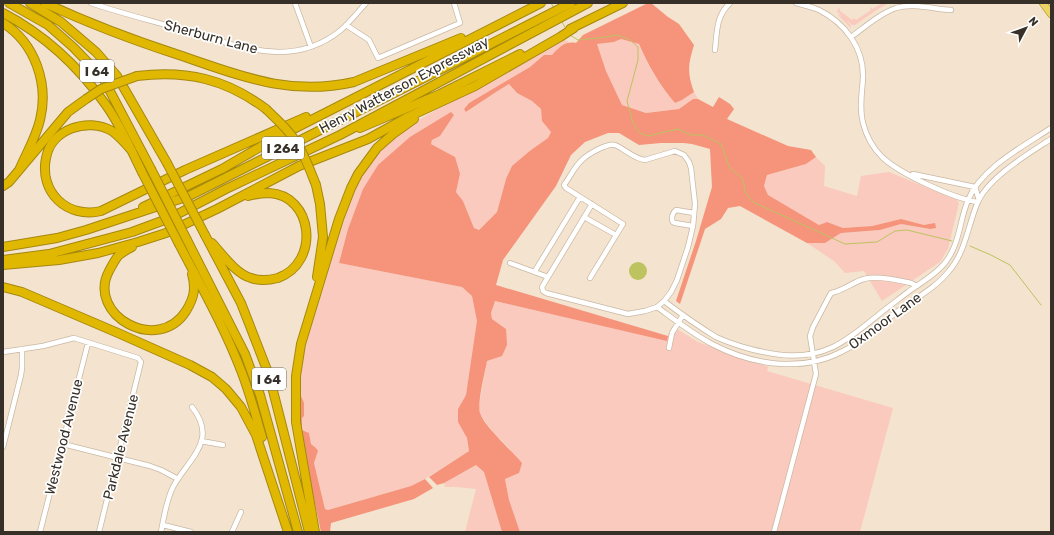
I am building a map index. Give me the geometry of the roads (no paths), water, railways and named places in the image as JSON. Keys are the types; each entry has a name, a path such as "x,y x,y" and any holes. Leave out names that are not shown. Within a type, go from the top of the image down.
{"highway":[{"name":"I 64","path":"9,3 48,26 73,46 103,78 245,354 262,401 298,532"},
{"name":"I 64","path":"30,3 61,22 73,32 96,52 117,76 167,163 241,303 268,375 309,532"},
{"path":"45,3 115,33 244,77 266,83 302,87 337,86 354,82 497,25"},
{"path":"3,243 84,228 138,210 222,169 274,139 354,97 541,3"},
{"name":"Henry Watterson Expressway","path":"564,11 571,3"},
{"name":"Henry Watterson Expressway","path":"3,260 50,254 132,232 164,220 340,135 564,11 588,3"},
{"path":"3,265 59,260 98,253 166,233 238,198 298,166 368,139 439,102 476,86 574,28 622,3"},
{"path":"3,13 42,36 78,70 107,106 132,151 188,262 214,309 242,373 288,532"},
{"name":"Henry Watterson Expressway","path":"3,247 57,238 189,196 551,18"},
{"path":"3,23 18,35 31,52 40,75 43,98 42,110 36,134 20,168"},
{"path":"340,135 372,124 440,94 560,36"},
{"path":"3,186 9,182 68,112 101,90 137,76 159,74 203,78 232,88 266,109 287,129 306,159 316,185 320,204 322,237 311,312"},
{"path":"132,151 111,131 100,126 87,124 74,127 62,133 52,143 48,151 45,168 49,187 54,196 62,205 71,210 91,214 101,211 203,161 354,97"},
{"path":"315,532 296,422 296,376 301,344 340,219 351,188 358,174 377,148 408,123 425,113 439,102"},
{"path":"205,235 231,264 250,278 272,280 283,276 298,263 304,252 307,241 303,217 294,204 283,196 270,193 238,198"},
{"path":"138,242 119,256 107,274 105,285 106,296 110,307 117,317 126,324 136,328 155,331 167,328 184,314 191,302 195,290 188,262"},
{"path":"3,287 22,292 190,365 212,377 226,389 241,407 256,434 288,532"}],"main road":[{"path":"1043,3 1051,14"}],"street":[{"name":"Sherburn Lane","path":"91,3 254,50 271,52 286,52 311,47 332,36 346,25 366,3"},
{"path":"295,3 311,47"},
{"path":"346,25 369,40 378,58 460,23 454,3"},
{"path":"715,50 718,22 723,10 730,3"},
{"path":"796,3 819,10 830,16 843,27 851,37 858,51 862,64 863,77 860,104 861,115 867,135 881,156 890,164 933,186 967,200 978,201 974,187 908,173"},
{"path":"851,37 880,16 906,6 951,10"},
{"name":"Oxmoor Lane","path":"664,301 717,337 734,344 779,355 798,356 813,354 829,349 844,341 943,266 952,253 960,231 967,200 974,187 998,164 1051,128"},
{"name":"Oxmoor Lane","path":"657,307 712,344 735,354 788,364 815,362 835,355 855,345 931,288 950,271 963,246 978,201 991,183 1051,139"},
{"path":"590,278 623,224 592,204 566,188 564,185 581,160 610,144 640,160 645,160 675,151 684,155 689,162 693,179 693,226 677,280 664,301 657,307 628,314 543,291 542,287 592,204"},
{"path":"535,271 580,197"},
{"path":"693,226 675,223 672,219 674,211 677,210 694,213"},
{"path":"584,217 616,236"},
{"path":"510,263 548,277"},
{"path":"774,532 816,374 810,339 811,332 831,293 870,278 911,283 917,286"},
{"path":"669,348 672,334 683,315"},
{"path":"3,352 22,350 74,338 88,343"},
{"name":"Parkdale Avenue","path":"88,343 138,358 141,362 99,532"},
{"name":"Westwood Avenue","path":"40,532 88,343"},
{"path":"3,447 21,375 22,350"},
{"path":"161,532 167,504 178,479 197,453 201,441 201,425 197,413 192,407"},
{"path":"201,441 222,445"},
{"path":"63,444 161,470 178,479"},
{"path":"232,532 240,512"},
{"path":"163,525 191,532"}],"waterway":[{"path":"551,3 554,8"},
{"path":"562,22 566,29"},
{"path":"570,35 578,40 617,35 629,39 638,47 638,60 627,101 633,123 640,133 648,136 678,129 691,135 703,135 721,144 730,168 743,179 745,192 753,202 845,244 877,242 895,231 907,230 952,241"},
{"path":"970,246 1010,265 1041,305"}]}
